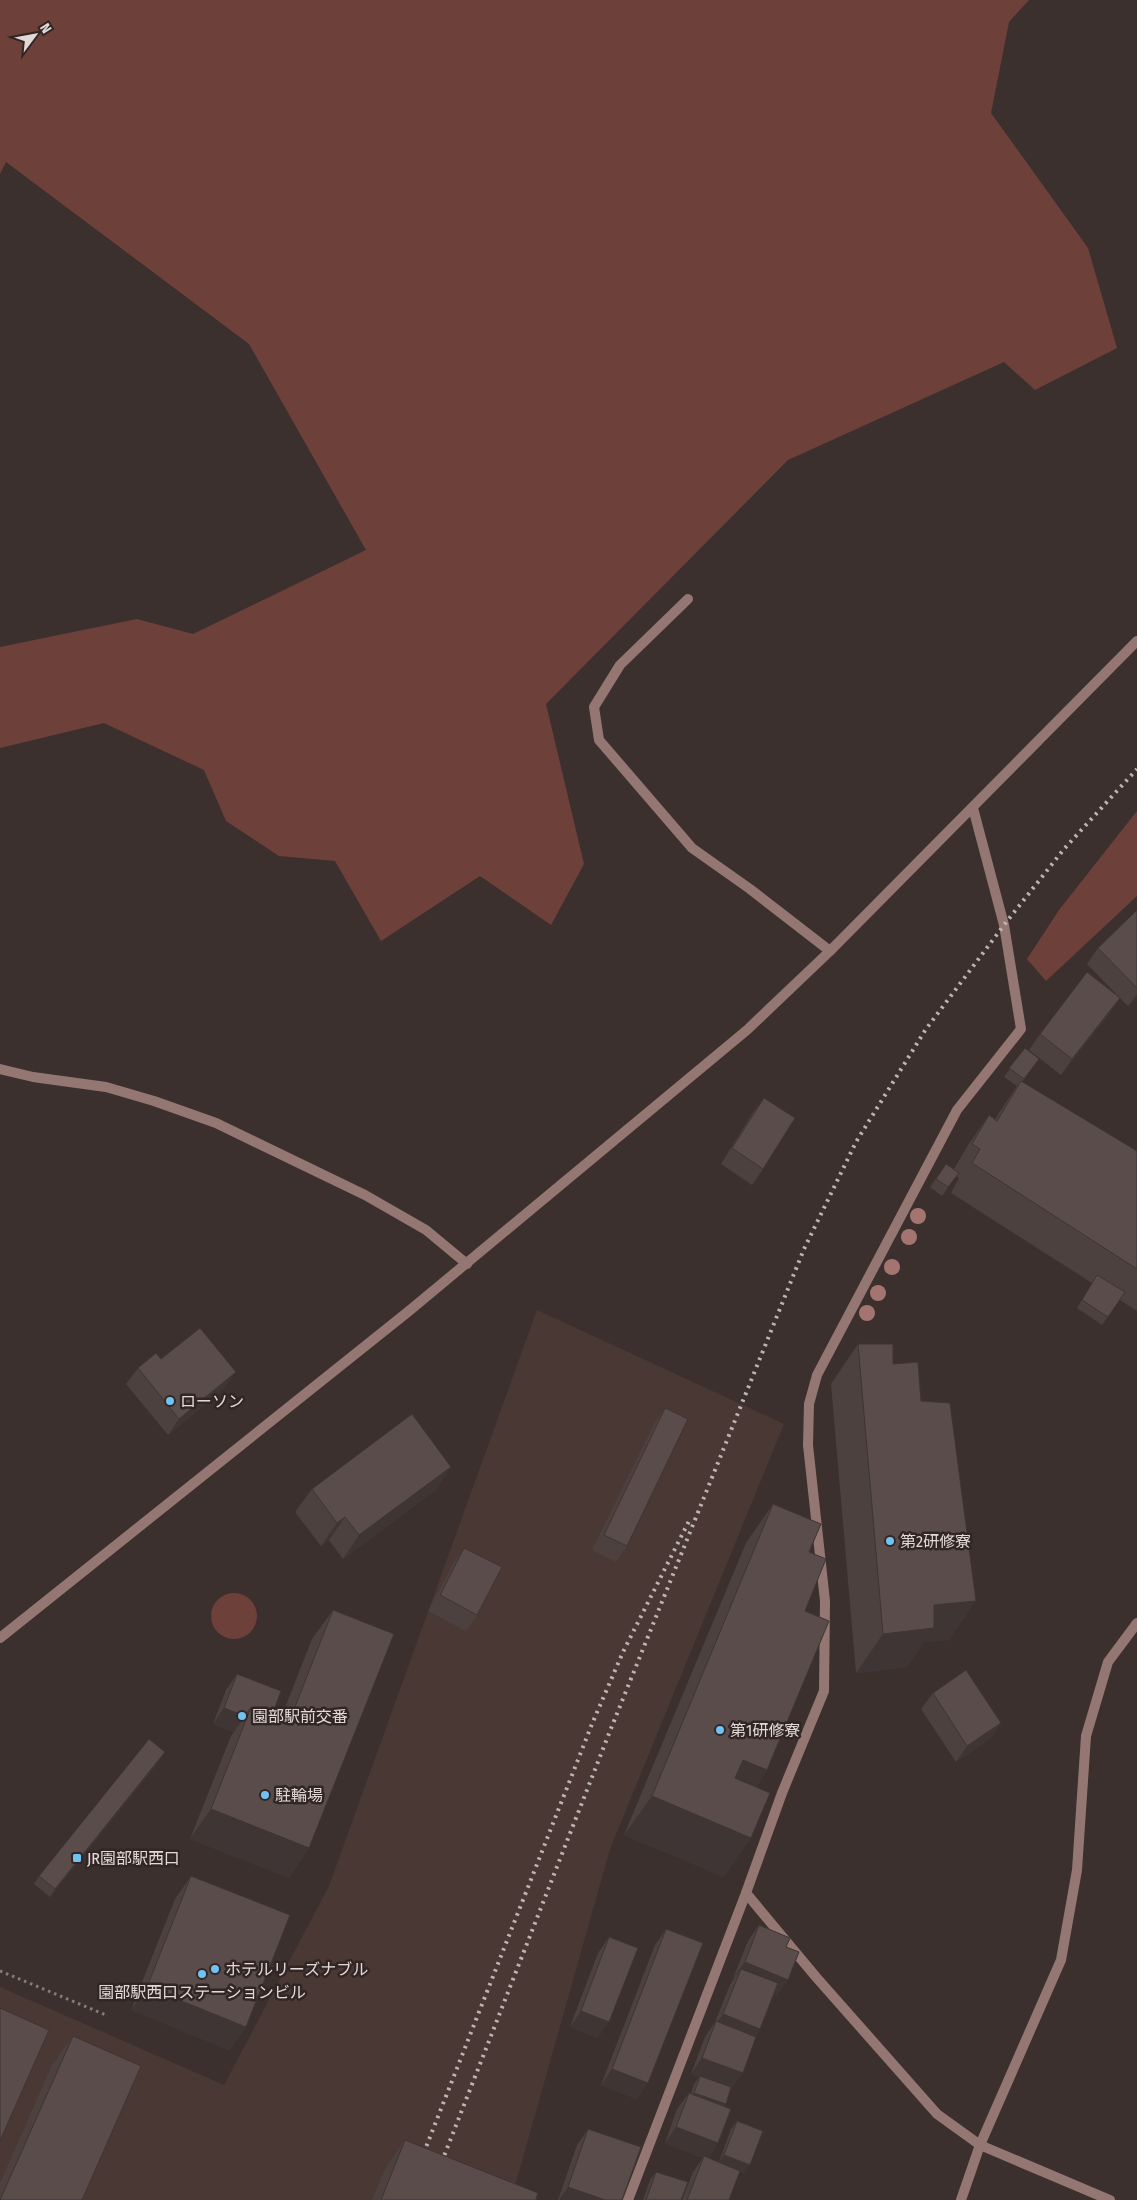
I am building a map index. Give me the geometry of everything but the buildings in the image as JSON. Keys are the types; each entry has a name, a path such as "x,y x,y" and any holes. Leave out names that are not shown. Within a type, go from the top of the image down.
{"street":[{"path":"688,599 620,665 594,707 599,740 692,848 750,889 830,951"},
{"path":"0,1638 467,1264 747,1030 830,951 1137,642"},
{"path":"628,2200 746,1893 782,1793 824,1691 825,1601 808,1445 809,1404 817,1375 957,1110 1021,1029 1004,924 973,808"},
{"path":"0,1069 33,1077 106,1088 154,1101 216,1123 365,1195 426,1230 467,1264"},
{"path":"961,2200 980,2145 1061,1960 1077,1870 1086,1736 1108,1662 1137,1623"},
{"path":"746,1893 816,1977 938,2114 980,2145 1110,2200"}],"path":[{"path":"0,1971 106,2015"}],"shaded area":[{"path":"0,0 1029,0 1009,22 991,113 1088,248 1117,348 1035,390 1004,362 788,460 546,704 584,864 551,925 480,876 381,941 335,861 279,856 226,821 204,770 104,723 0,748 0,647 137,619 193,634 366,550 249,344 6,162 0,174"},
{"path":"1137,811 1137,896 1046,981 1027,959 1059,910"},
{"path":"537,1310 784,1424 610,1849 511,2200 0,2200 0,1987 224,2085 329,1886"},
{"path":"234,1593 247,1597 253,1603 257,1616 253,1629 247,1635 234,1639 221,1635 215,1629 211,1616 215,1603 221,1597"}],"railway":[{"path":"439,2169 610,1731 804,1249 856,1142 926,1029 1004,925 1064,849 1137,769"},
{"path":"421,2160 592,1724 623,1652 689,1521"}],"place":[{"name":"ローソン","path":"170,1401"},
{"name":"第2研修寮","path":"890,1541"},
{"name":"園部駅前交番","path":"242,1716"},
{"name":"第1研修寮","path":"720,1730"},
{"name":"駐輪場","path":"265,1795"},
{"name":"JR園部駅西口","path":"77,1858"},
{"name":"ホテルリーズナブル","path":"215,1969"},
{"name":"園部駅西口ステーションビル","path":"202,1974"}]}
